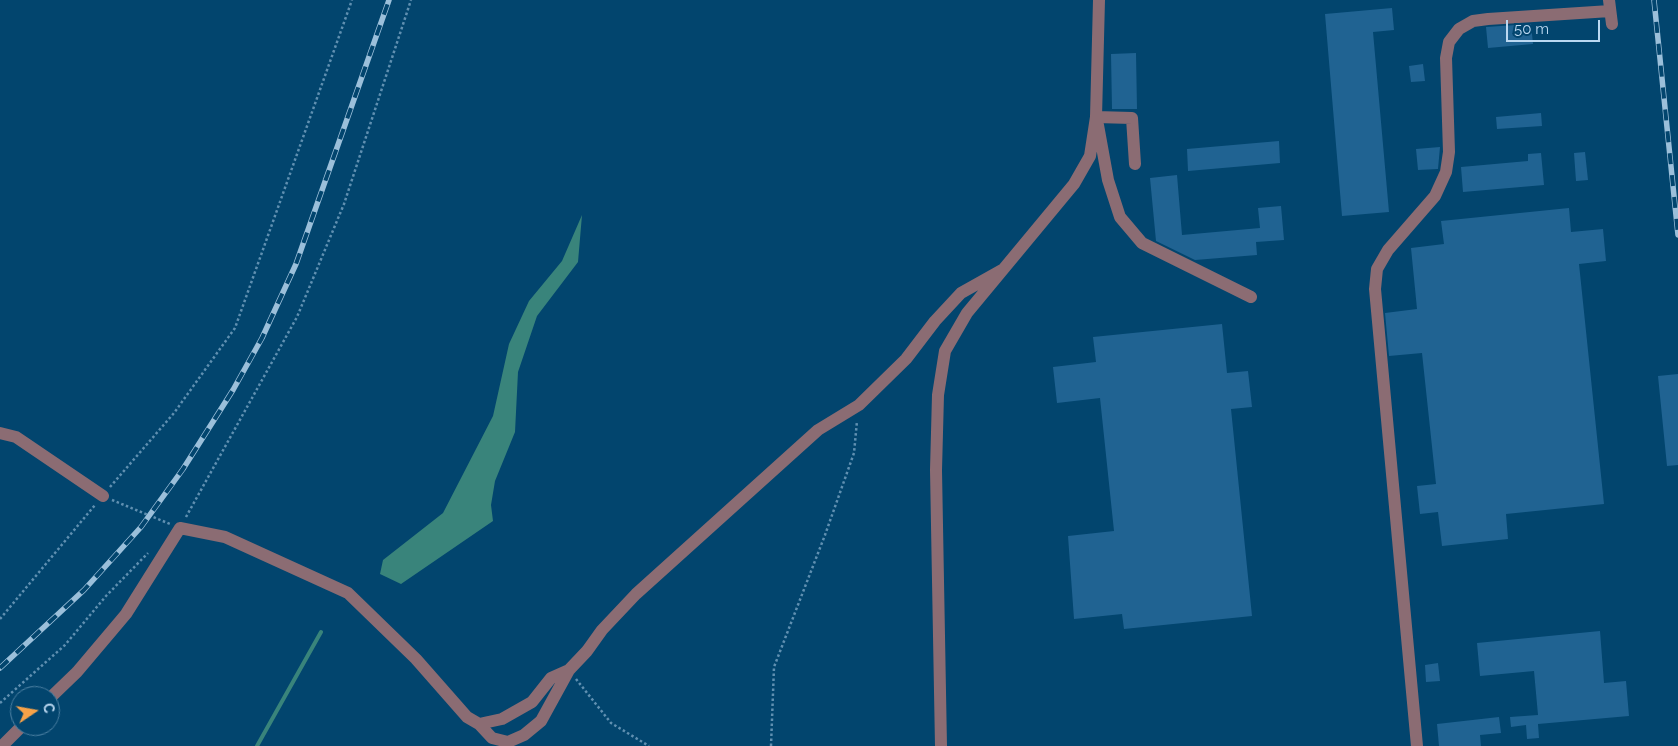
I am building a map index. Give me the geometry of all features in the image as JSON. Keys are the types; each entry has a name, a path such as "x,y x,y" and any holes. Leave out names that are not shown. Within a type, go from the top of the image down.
{"street":[{"path":"941,746 936,470 938,394 945,351 967,313 1074,184 1090,156 1096,118 1099,0"},
{"path":"1417,746 1375,289 1377,269 1388,250 1435,196 1446,172 1449,152 1446,58 1449,42 1459,29 1473,22 1488,19 1610,5 1612,24"},
{"path":"1096,118 1132,118 1135,164"},
{"path":"1096,118 1108,180 1120,217 1142,243 1251,297"},
{"path":"60,688 126,614 180,528 225,537 348,593 416,659 467,717 479,724 492,738 508,742 524,735 542,721 569,670 602,630 636,594 818,430 859,405 906,359 935,321 961,293 1002,270"},
{"path":"0,433 16,437 103,496"},
{"path":"479,724 502,719 532,702 551,678 569,670"},
{"path":"2,746 12,736"}],"path":[{"path":"0,619 174,413 235,328 352,0"},
{"path":"103,496 180,528 297,317 344,204 411,0"},
{"path":"771,746 774,667 826,535 854,453 859,405"},
{"path":"0,703 65,645 106,596 150,552"},
{"path":"569,670 611,723 649,746"}],"shaded area":[{"path":"582,215 578,262 537,316 518,372 515,432 495,481 491,505 493,521 401,584 380,574 383,560 443,513 493,416 509,344 529,301 562,261"}],"building":[{"path":"1392,8 1394,30 1373,32 1389,212 1342,216 1325,14"},
{"path":"1531,24 1533,44 1488,48 1486,27"},
{"path":"1136,53 1137,109 1112,109 1111,54"},
{"path":"1423,64 1425,81 1411,82 1409,66"},
{"path":"1541,113 1542,126 1497,129 1496,117"},
{"path":"1279,141 1280,163 1188,171 1187,149"},
{"path":"1440,147 1438,169 1418,170 1416,149"},
{"path":"1585,152 1588,180 1576,181 1574,153"},
{"path":"1541,153 1544,185 1463,192 1461,167 1528,161 1528,154"},
{"path":"1177,175 1182,235 1260,228 1258,208 1281,206 1284,240 1256,242 1257,255 1195,260 1156,241 1150,178"},
{"path":"1569,208 1571,232 1603,229 1606,261 1579,264 1604,504 1506,514 1508,539 1442,546 1438,512 1420,514 1417,486 1436,484 1422,353 1389,356 1385,313 1417,309 1411,248 1444,244 1441,221"},
{"path":"1222,324 1227,373 1248,371 1252,407 1231,409 1252,616 1124,629 1122,614 1074,619 1068,536 1114,531 1100,398 1057,403 1053,367 1096,362 1093,337"},
{"path":"1678,374 1678,465 1667,466 1658,376"},
{"path":"1600,631 1604,683 1626,681 1629,716 1538,724 1539,738 1527,739 1526,725 1511,727 1510,717 1538,715 1534,671 1480,676 1477,643"},
{"path":"1438,663 1440,681 1426,682 1425,665"},
{"path":"1499,717 1501,733 1480,735 1481,746 1439,746 1437,724"}],"waterway":[{"path":"257,746 321,632"}],"railway":[{"path":"0,668 84,590 141,527 183,469 233,390 262,338 296,264 389,0"},
{"path":"1654,0 1678,235"}]}
